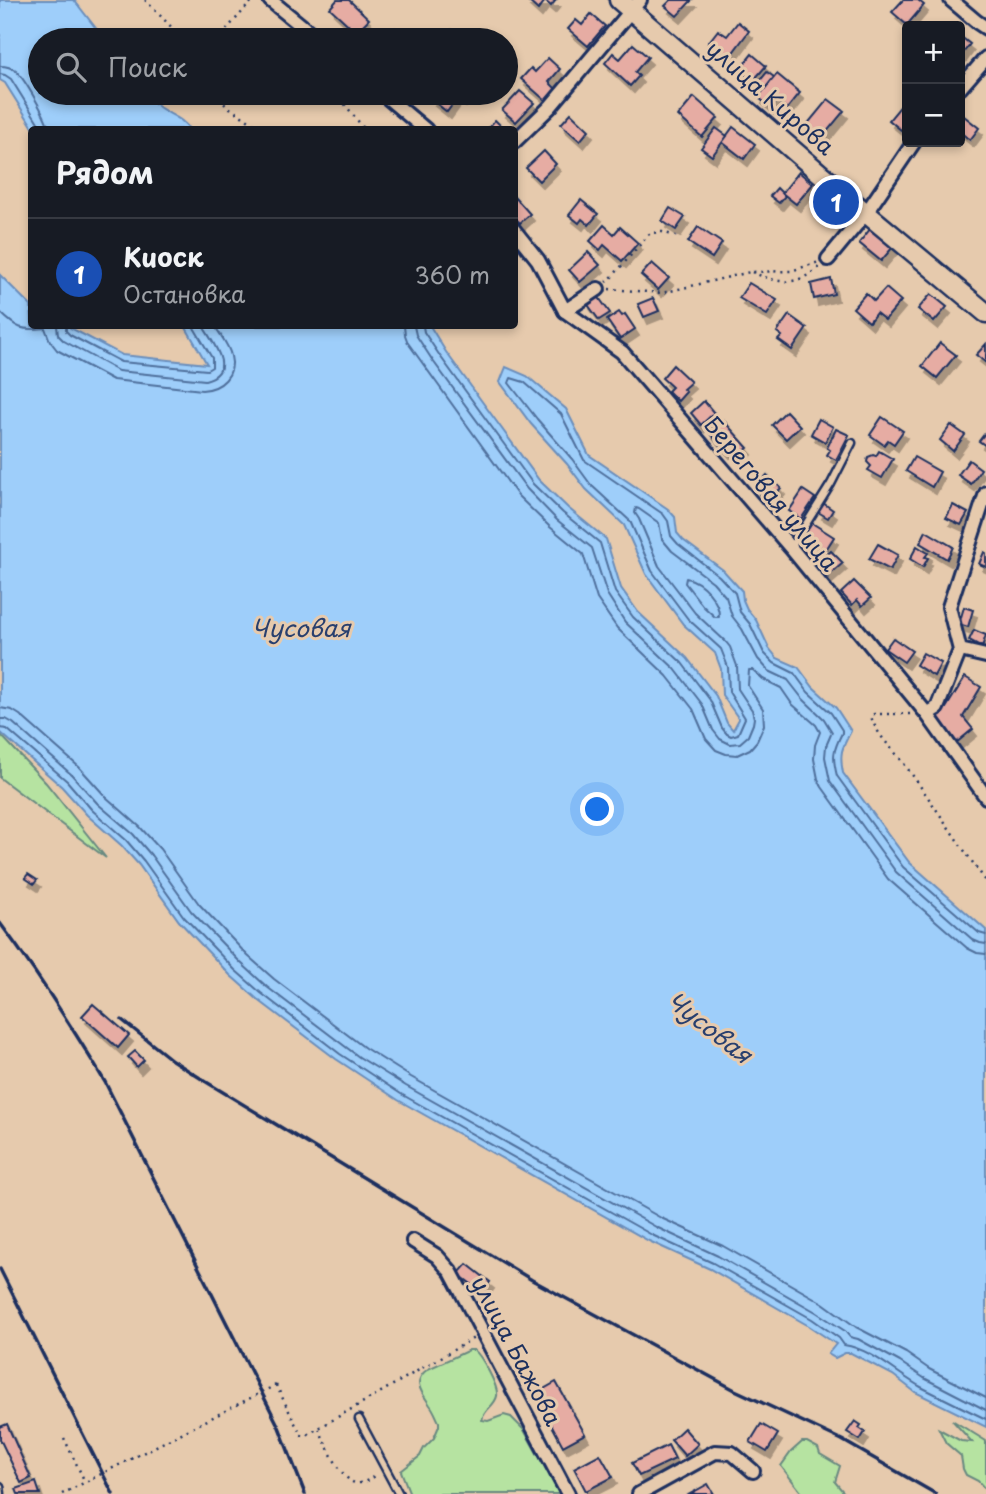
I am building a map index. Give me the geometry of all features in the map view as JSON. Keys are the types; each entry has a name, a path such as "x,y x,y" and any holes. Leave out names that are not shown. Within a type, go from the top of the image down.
{"street":[{"path":"270,0 304,28"},
{"path":"951,0 986,28"},
{"path":"518,138 550,107 630,3"},
{"name":"улица Кирова","path":"630,3 866,213 986,313"},
{"path":"963,84 986,58"},
{"path":"396,105 421,126"},
{"path":"828,260 866,213 911,147"},
{"name":"Береговая улица","path":"518,235 538,260 565,311 622,352 791,548 927,714 986,797"},
{"path":"565,311 598,289"},
{"path":"927,714 937,708 960,650 949,607 986,493"},
{"path":"960,650 986,656"},
{"name":"улица Бажова","path":"413,1241 436,1256 450,1272 568,1494"},
{"path":"639,1494 715,1452 732,1453 753,1471"}],"lane":[{"path":"791,548 831,484 852,443"},
{"path":"359,1419 399,1494"},
{"path":"0,1486 1,1494"}],"path":[{"path":"145,0 172,28"},
{"path":"228,28 253,0"},
{"path":"227,105 256,126"},
{"path":"345,105 362,126"},
{"path":"598,289 613,276 650,233 662,232 679,237"},
{"path":"750,272 783,282 801,280 828,260"},
{"path":"598,289 662,293 750,272 791,271 828,260"},
{"path":"927,714 871,716 878,732 986,881"},
{"path":"62,1494 276,1385 301,1435 309,1435 482,1333"},
{"path":"318,1429 349,1481 362,1482 386,1469"},
{"path":"64,1438 85,1482"}],"green space":[{"path":"0,734 46,783 106,858 0,778"},
{"path":"474,1350 481,1358 497,1392 496,1399 482,1420 488,1421 504,1415 511,1417 524,1430 560,1494 410,1494 401,1471 420,1456 434,1438 439,1426 434,1411 421,1391 420,1378 428,1369"},
{"path":"952,1420 986,1441 986,1490 978,1481 966,1475 961,1456 946,1443 939,1429 961,1441 972,1442"},
{"path":"802,1442 818,1448 820,1454 840,1466 835,1482 845,1494 802,1493 781,1466"}],"water":[{"path":"0,0 74,0 96,28 28,28 28,105 157,105 187,126 32,126 5,83 0,80"},
{"name":"Чусовая","path":"0,275 28,303 28,329 73,329 122,355 207,364 187,329 432,329 539,480 606,539 621,588 638,612 687,658 716,696 727,723 733,730 739,719 722,695 721,669 715,653 683,624 646,574 624,525 586,489 531,424 500,382 506,367 527,376 566,409 589,455 668,509 675,517 677,533 683,540 723,570 742,591 747,609 756,620 769,648 777,658 798,667 813,687 836,708 851,731 842,751 843,773 909,862 986,930 986,1427 915,1392 893,1375 851,1353 835,1358 828,1354 836,1344 809,1326 710,1269 649,1241 398,1100 336,1059 230,975 179,921 139,865 121,845 87,815 62,787 0,732"}],"building":[{"path":"337,0 349,0 369,19 360,28 352,28 330,8"},
{"path":"527,0 556,0 551,6 545,1 538,10"},
{"path":"671,0 692,0 677,16 665,6"},
{"path":"903,0 918,0 924,5 910,21 902,21 892,12"},
{"path":"591,14 605,26 588,46 568,29 576,20 582,25"},
{"path":"738,22 749,31 728,59 708,43 718,30 727,36"},
{"path":"633,44 648,57 635,72 639,76 630,86 605,63 613,53 620,59"},
{"path":"752,54 766,66 753,81 739,70"},
{"path":"548,58 560,69 549,82 556,89 546,101 521,79 531,68 535,72"},
{"path":"767,72 774,77 765,89 758,83"},
{"path":"777,74 800,93 787,109 777,101 771,108 758,97"},
{"path":"520,91 534,103 516,122 502,110 507,105 518,105"},
{"path":"694,97 718,118 702,137 678,116"},
{"path":"828,99 844,111 821,139 805,127"},
{"path":"902,104 901,130 889,120"},
{"path":"438,105 452,105 447,112"},
{"path":"571,113 589,130 580,141 561,124"},
{"path":"965,117 979,128 970,140 965,136"},
{"path":"495,120 501,126 490,126"},
{"path":"733,127 755,144 744,159 722,142"},
{"path":"716,128 727,136 712,156 701,148"},
{"path":"544,151 556,164 539,181 526,168"},
{"path":"799,172 813,184 796,204 782,193"},
{"path":"777,188 785,196 779,203 770,196"},
{"path":"518,200 530,214 520,223 518,221"},
{"path":"581,200 598,214 589,225 582,219 579,223 569,215"},
{"path":"670,208 685,217 676,230 662,221"},
{"path":"604,225 614,234 620,227 638,243 622,261 604,245 600,250 590,241"},
{"path":"698,227 722,243 712,258 688,242"},
{"path":"871,228 893,247 881,261 859,243"},
{"path":"588,252 600,265 580,282 569,270"},
{"path":"652,263 669,278 658,290 641,275"},
{"path":"831,279 834,294 814,299 811,284"},
{"path":"749,283 777,300 767,315 739,298"},
{"path":"886,288 901,301 885,320 876,313 869,322 853,308 866,293 874,301"},
{"path":"931,294 947,307 934,322 918,309"},
{"path":"597,295 610,313 599,320 586,302"},
{"path":"653,298 659,311 644,317 638,304"},
{"path":"619,312 622,316 625,314 635,329 620,339 607,320"},
{"path":"789,315 807,328 792,350 778,340 782,336 777,332"},
{"path":"940,343 956,355 937,378 922,366"},
{"path":"986,344 986,363 976,355"},
{"path":"673,365 691,382 683,389 686,392 678,401 668,391 672,387 662,378"},
{"path":"704,401 714,413 701,425 691,413"},
{"path":"786,411 800,426 786,439 772,425"},
{"path":"882,417 903,431 894,444 888,440 884,445 870,435"},
{"path":"819,419 833,427 825,442 811,434"},
{"path":"723,420 748,448 737,457 729,448 726,451 709,432"},
{"path":"951,425 965,435 953,451 940,440"},
{"path":"836,429 849,435 836,460 827,455 830,450 827,448"},
{"path":"986,432 986,446 979,441"},
{"path":"879,451 893,459 882,478 868,470 871,466 867,462 868,457 876,456"},
{"path":"914,457 940,472 932,487 906,471"},
{"path":"969,460 981,469 971,484 958,475"},
{"path":"767,475 781,488 769,501 755,488"},
{"path":"803,490 815,498 801,519 789,511"},
{"path":"823,503 833,510 828,518 818,512"},
{"path":"953,505 968,513 961,525 946,518"},
{"path":"812,523 834,537 825,551 813,543 805,555 795,548"},
{"path":"926,531 953,547 947,559 920,543"},
{"path":"878,544 898,555 890,570 869,559"},
{"path":"917,546 928,553 923,567 910,559"},
{"path":"831,551 843,563 828,576 817,564"},
{"path":"984,552 986,553 986,567 979,564"},
{"path":"854,581 871,598 862,606 857,600 852,605 841,593"},
{"path":"964,607 973,610 968,627 959,624"},
{"path":"974,630 986,635 982,647 969,640"},
{"path":"893,638 912,651 904,662 885,649"},
{"path":"923,653 941,663 934,676 916,665"},
{"path":"965,677 981,687 963,717 973,729 956,743 935,717 946,708"},
{"path":"28,874 37,880 34,884 25,878"},
{"path":"93,1004 129,1035 118,1048 82,1016"},
{"path":"135,1051 144,1060 137,1067 128,1057"},
{"path":"467,1264 490,1282 482,1292 458,1274"},
{"path":"556,1382 585,1434 563,1446 535,1394"},
{"path":"855,1421 865,1432 860,1440 847,1432"},
{"path":"7,1424 31,1478 21,1483 0,1439 0,1427"},
{"path":"761,1424 778,1434 767,1452 750,1442"},
{"path":"684,1428 698,1444 685,1456 671,1440"},
{"path":"668,1445 675,1459 639,1476 632,1463"},
{"path":"600,1454 613,1477 586,1491 574,1468"},
{"path":"36,1482 40,1494 18,1494 16,1489"},
{"path":"708,1484 714,1494 690,1494"}],"railway":[{"path":"0,923 105,1082 279,1427 305,1494"},
{"path":"122,1020 172,1060 208,1083 532,1280 735,1390 842,1440 936,1494"},
{"path":"0,1269 113,1494"}],"place":[{"name":"Киоск","path":"836,202"}]}
